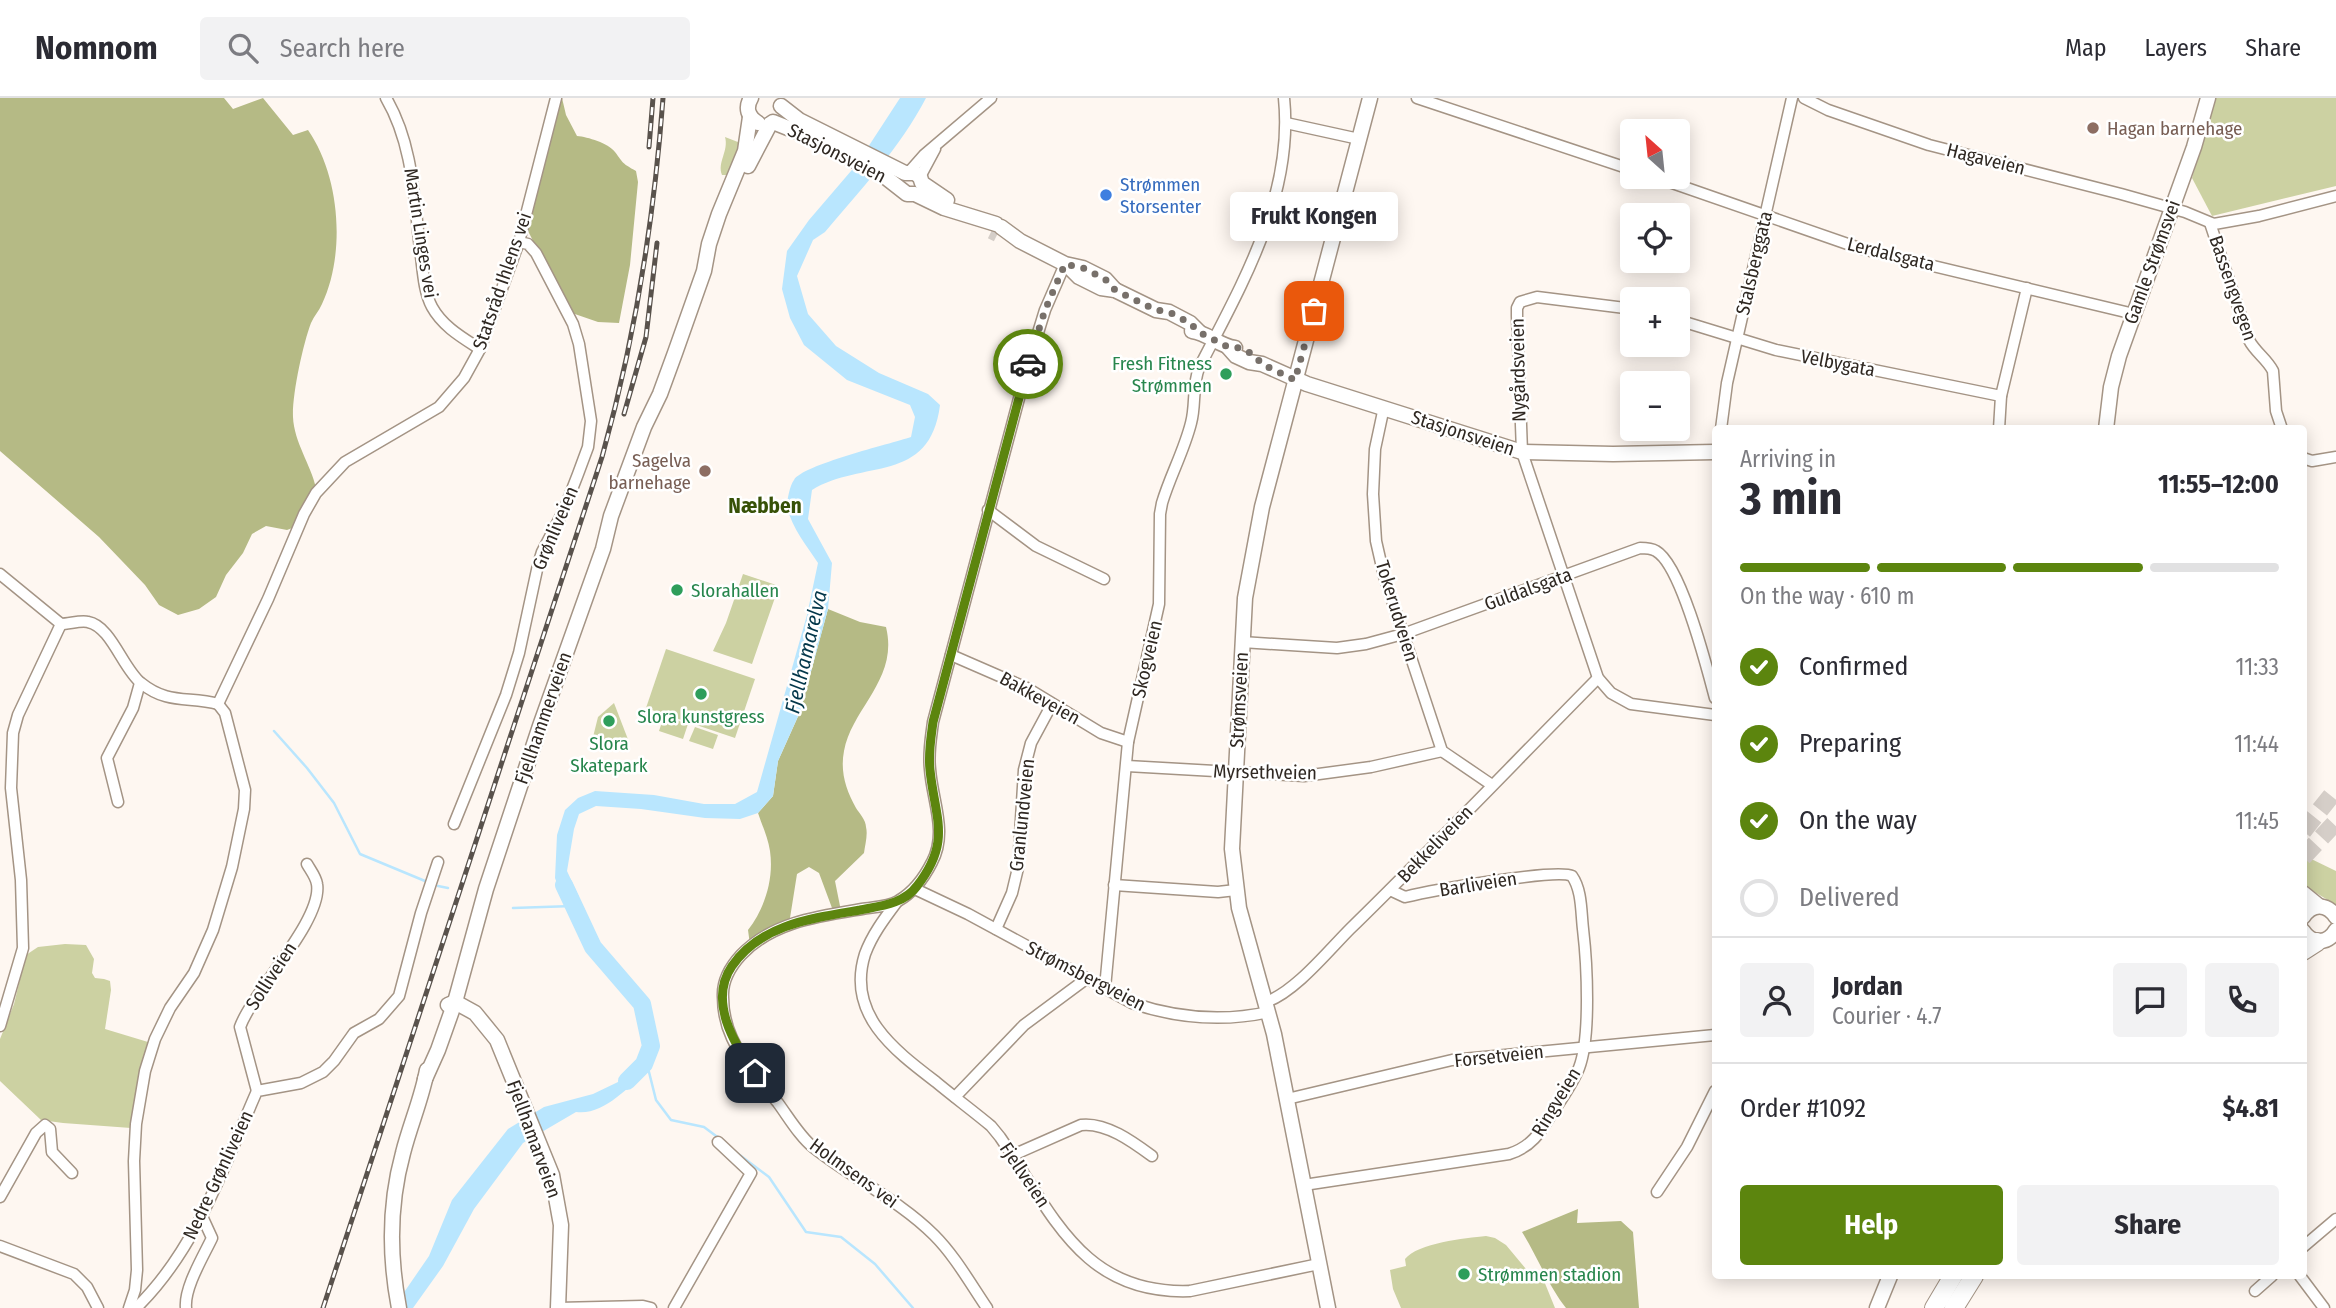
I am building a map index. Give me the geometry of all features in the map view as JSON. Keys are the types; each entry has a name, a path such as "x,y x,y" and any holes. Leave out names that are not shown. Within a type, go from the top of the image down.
{"highway":[{"path":"1934,1308 1951,1279"},
{"path":"1954,1308 1971,1279"}],"main road":[{"name":"Strømsveien","path":"1328,1308 1268,1007 1244,929 1236,890 1232,838 1242,642 1247,582 1254,544 1370,98"},
{"name":"Gamle Strømsvei","path":"2107,425 2113,380 2208,98"},
{"name":"Fjellhammerveien","path":"449,1009 540,726 603,549 611,516 644,426 660,394 704,271 753,156 771,123 779,115 779,102"},
{"name":"Stasjonsveien","path":"779,102 799,120 858,156 912,181 968,215 984,228 996,230 1067,265 1079,276 1101,288 1115,290 1156,310 1169,312 1190,323 1199,332 1228,347 1241,348 1254,355 1262,364 1295,380 1522,452 1712,452"},
{"name":"Fjellhammerveien","path":"704,271 719,214 745,151 750,108"},
{"name":"Stasjonsveien","path":"750,108 759,124 771,123 858,156"},
{"path":"2307,896 2335,915"},
{"path":"2307,911 2319,906"},
{"name":"Fjellhamarveien","path":"449,1009 475,1013 497,1040 541,1147 557,1195 561,1225 558,1308"},
{"path":"399,1308 391,1232 393,1202 431,1047 449,1009"},
{"path":"1877,1308 1889,1279"}],"street":[{"name":"Martin Linges vei","path":"386,98 400,127 410,164 428,297 436,313 449,328 481,349"},
{"name":"Statsråd Ihlens vei","path":"218,704 316,493 332,474 352,458 439,407 464,378 481,349 519,242 556,98"},
{"path":"912,181 936,145 991,98"},
{"name":"Skogveien","path":"1105,988 1128,742 1159,604 1162,503 1190,427 1196,375 1268,225 1280,176 1286,122 1284,98"},
{"path":"1417,98 1620,166"},
{"name":"Stalsberggata","path":"1722,425 1727,383 1791,98"},
{"name":"Hagaveien","path":"1804,98 1828,110 1929,145 2043,173 2194,215 2210,223"},
{"path":"1286,122 1359,139"},
{"name":"Lerdalsgata","path":"1690,189 1862,249 2134,314"},
{"path":"2210,223 2225,224 2336,197"},
{"name":"Bassengvegen","path":"2210,223 2249,341 2273,371 2276,411 2281,425"},
{"name":"Grønliveien","path":"453,824 506,695 519,653 542,552 564,510 588,447 590,434 590,404 573,324 536,253 528,244 519,242"},
{"name":"Holmsens vei","path":"986,1308 948,1250 934,1235 910,1214 811,1146 741,1055 723,1009 723,991 727,974 748,947 765,935 819,916 896,903 915,889 932,863 939,841 930,772 929,752 933,722 1026,372 1045,310 1067,265"},
{"path":"1999,425 2001,396 2027,288"},
{"name":"Nygårdsveien","path":"1598,678 1522,452 1517,308 1520,302 1537,297 1620,307"},
{"name":"Velbygata","path":"1690,324 1776,350 2001,396"},
{"name":"Tokerudveien","path":"1384,407 1376,449 1373,516 1384,576 1442,751"},
{"path":"2307,459 2336,457"},
{"path":"988,510 1036,546 1104,579"},
{"name":"Guldalsgata","path":"1242,642 1337,648 1366,644 1403,634 1640,548 1648,548 1657,551 1665,560 1690,615 1712,688"},
{"path":"0,573 61,624 88,622 99,628 140,683 167,698 218,704 225,713 245,790 244,809 232,867 213,930 194,973 170,1007 155,1039 145,1071 136,1124 134,1161 137,1270 129,1308"},
{"path":"0,1026 5,994 23,948 23,912 7,733 61,624"},
{"name":"Bakkeveien","path":"951,655 1027,688 1101,733 1128,742"},
{"path":"1598,678 1611,693 1632,705 1712,715"},
{"name":"Bekkeliveien","path":"1268,1007 1390,890 1598,678"},
{"path":"118,802 107,758 133,708 140,683"},
{"name":"Granlundveien","path":"996,929 1012,893 1018,868 1024,770 1031,743 1052,704"},
{"path":"1442,751 1492,785"},
{"name":"Myrsethveien","path":"1127,766 1304,776 1371,767 1442,751"},
{"name":"Nedre Grønliveien","path":"136,1308 174,1265 201,1214 257,1091 300,1083 323,1072 354,1033 379,1019 399,996 438,862"},
{"name":"Solliveien","path":"257,1091 240,1027 307,920 316,900 318,886 307,864"},
{"name":"Barliveien","path":"1390,890 1405,897 1530,876 1568,874"},
{"name":"Ringveien","path":"1304,1185 1498,1156 1523,1149 1538,1135 1571,1083 1584,1047 1584,938 1576,884 1568,874"},
{"path":"1114,886 1219,892 1236,890"},
{"name":"Strømsbergveien","path":"915,889 996,929 1132,1003 1154,1010 1214,1018 1268,1007"},
{"name":"Fjellveien","path":"896,903 874,935 861,972 863,999 883,1037 904,1058 991,1126 1055,1220 1083,1255 1107,1273 1154,1290 1190,1291 1319,1264"},
{"path":"955,1097 1024,1025 1086,979"},
{"name":"Forsetveien","path":"1287,1099 1452,1060 1712,1035"},
{"path":"1657,1192 1687,1147 1712,1097"},
{"path":"1013,1155 1081,1125 1090,1124 1118,1135 1152,1156"},
{"path":"0,1197 36,1133 45,1125 50,1129 52,1152 72,1173"},
{"path":"674,1308 751,1173 718,1142"},
{"path":"186,1308 185,1302 193,1279 212,1238 201,1214"},
{"path":"2307,1244 2336,1219"},
{"path":"0,1246 74,1274 87,1287 98,1308"},
{"path":"2255,1291 2269,1279"},
{"path":"2302,1279 2323,1308"},
{"path":"558,1308 651,1308"}],"green space":[{"path":"0,98 224,98 233,109 263,98 293,135 308,130 327,169 336,215 334,262 330,284 311,323 305,343 293,408 296,435 316,488 295,527 287,530 266,526 252,534 243,553 226,575 216,597 199,609 178,615 159,605 145,585 99,537 0,451"},
{"path":"551,98 562,98 566,115 577,136 608,146 636,171 638,182 630,265 619,323 598,322 569,312 527,229 535,156"},
{"path":"2216,98 2336,98 2336,186 2212,216 2192,178"},
{"path":"725,137 743,144 730,175 722,175 721,170 726,147"},
{"path":"743,574 779,586 752,664 713,651"},
{"path":"828,609 860,622 886,627 888,645 881,678 849,735 843,759 847,788 866,824 864,853 835,881 841,911 832,908 819,873 809,867 797,874 790,918 751,952 748,930 763,903 771,872 769,846 758,813 773,796 778,761 800,712"},
{"name":"Slora kunstgress","path":"666,649 755,679 735,738 646,708"},
{"name":"Slora Skatepark","path":"614,703 629,742 596,742 593,737 598,717"},
{"path":"664,716 688,724 683,739 659,731"},
{"path":"695,727 718,735 713,749 689,741"},
{"path":"2307,857 2336,871 2336,905 2307,887"},
{"path":"86,945 94,959 92,973 95,978 110,981 105,1029 148,1042 131,1128 41,1120 0,1081 0,1039 14,1004 26,955 38,947"},
{"path":"1578,1209 1577,1223 1621,1221 1633,1232 1639,1308 1566,1308 1554,1291 1522,1232"},
{"name":"Strømmen stadion","path":"1486,1236 1506,1245 1526,1269 1542,1276 1555,1308 1401,1308 1393,1289 1390,1270 1406,1266 1405,1259 1420,1249 1442,1242"}],"water":[{"path":"900,98 926,98 879,168 825,232 813,240 797,276 808,314 836,346 879,373 928,394 940,405 934,430 923,448 908,459 831,481 812,490 808,519 832,563 828,609 800,712 778,761 773,796 758,813 740,819 705,818 596,806 579,814 567,871 579,897 573,906 561,895 555,878 557,835 565,810 578,798 595,791 654,795 704,804 735,804 757,792 807,615 818,563 789,514 787,503 791,485 800,474 813,468 911,437 915,417 910,405 847,380 804,345 790,318 782,289 787,251 809,220 857,164"},
{"path":"638,1058 647,1071 614,1099 596,1110 576,1112 523,1143 474,1209 443,1266 413,1308 391,1308 429,1256 452,1200 508,1129 544,1107 593,1094 618,1082 632,1070"}],"waterway":[{"path":"274,731 334,803 360,854 425,881"},
{"name":"Fjellhamarelva","path":"564,885 593,947 642,1004 651,1046 644,1064 627,1081"},
{"path":"438,886 448,888"},
{"path":"513,908 573,906"},
{"path":"644,1064 649,1072 656,1100 671,1120 704,1127 720,1139"},
{"path":"733,1150 769,1177 806,1232 841,1237 875,1264 913,1308"}],"tunnel":[{"path":"991,232 997,235"},
{"path":"2307,826 2336,790"},
{"path":"2307,853 2336,822"}],"railway":[{"path":"649,147 653,98"},
{"path":"323,1308 602,457 624,368 641,279 663,98"},
{"path":"624,414 646,337 657,243"}],"way so far":[{"path":"1028,364 1045,310 1065,264 1083,268 1105,279 1115,290 1156,310 1169,312 1228,347 1241,348 1254,355 1262,364 1295,380 1314,311"}],"place":[{"name":"Hagan barnehage","path":"2093,128"},
{"name":"Strømmen Storsenter","path":"1106,195"},
{"name":"Frukt Kongen","path":"1314,311"},
{"name":"Fresh Fitness Strømmen","path":"1226,374"},
{"name":"Sagelva barnehage","path":"705,471"},
{"name":"Slorahallen","path":"677,590"},
{"name":"Slora kunstgress","path":"701,694"},
{"name":"Slora Skatepark","path":"609,721"},
{"name":"Strømmen stadion","path":"1464,1274"}],"district":[{"name":"Næbben","path":"765,506"}],"route":[{"path":"755,1073 733,1039 723,1009 727,974 736,961 748,947 765,935 787,926 819,916 896,903 915,889 937,851 939,826 929,752 933,722 1028,364"}]}
